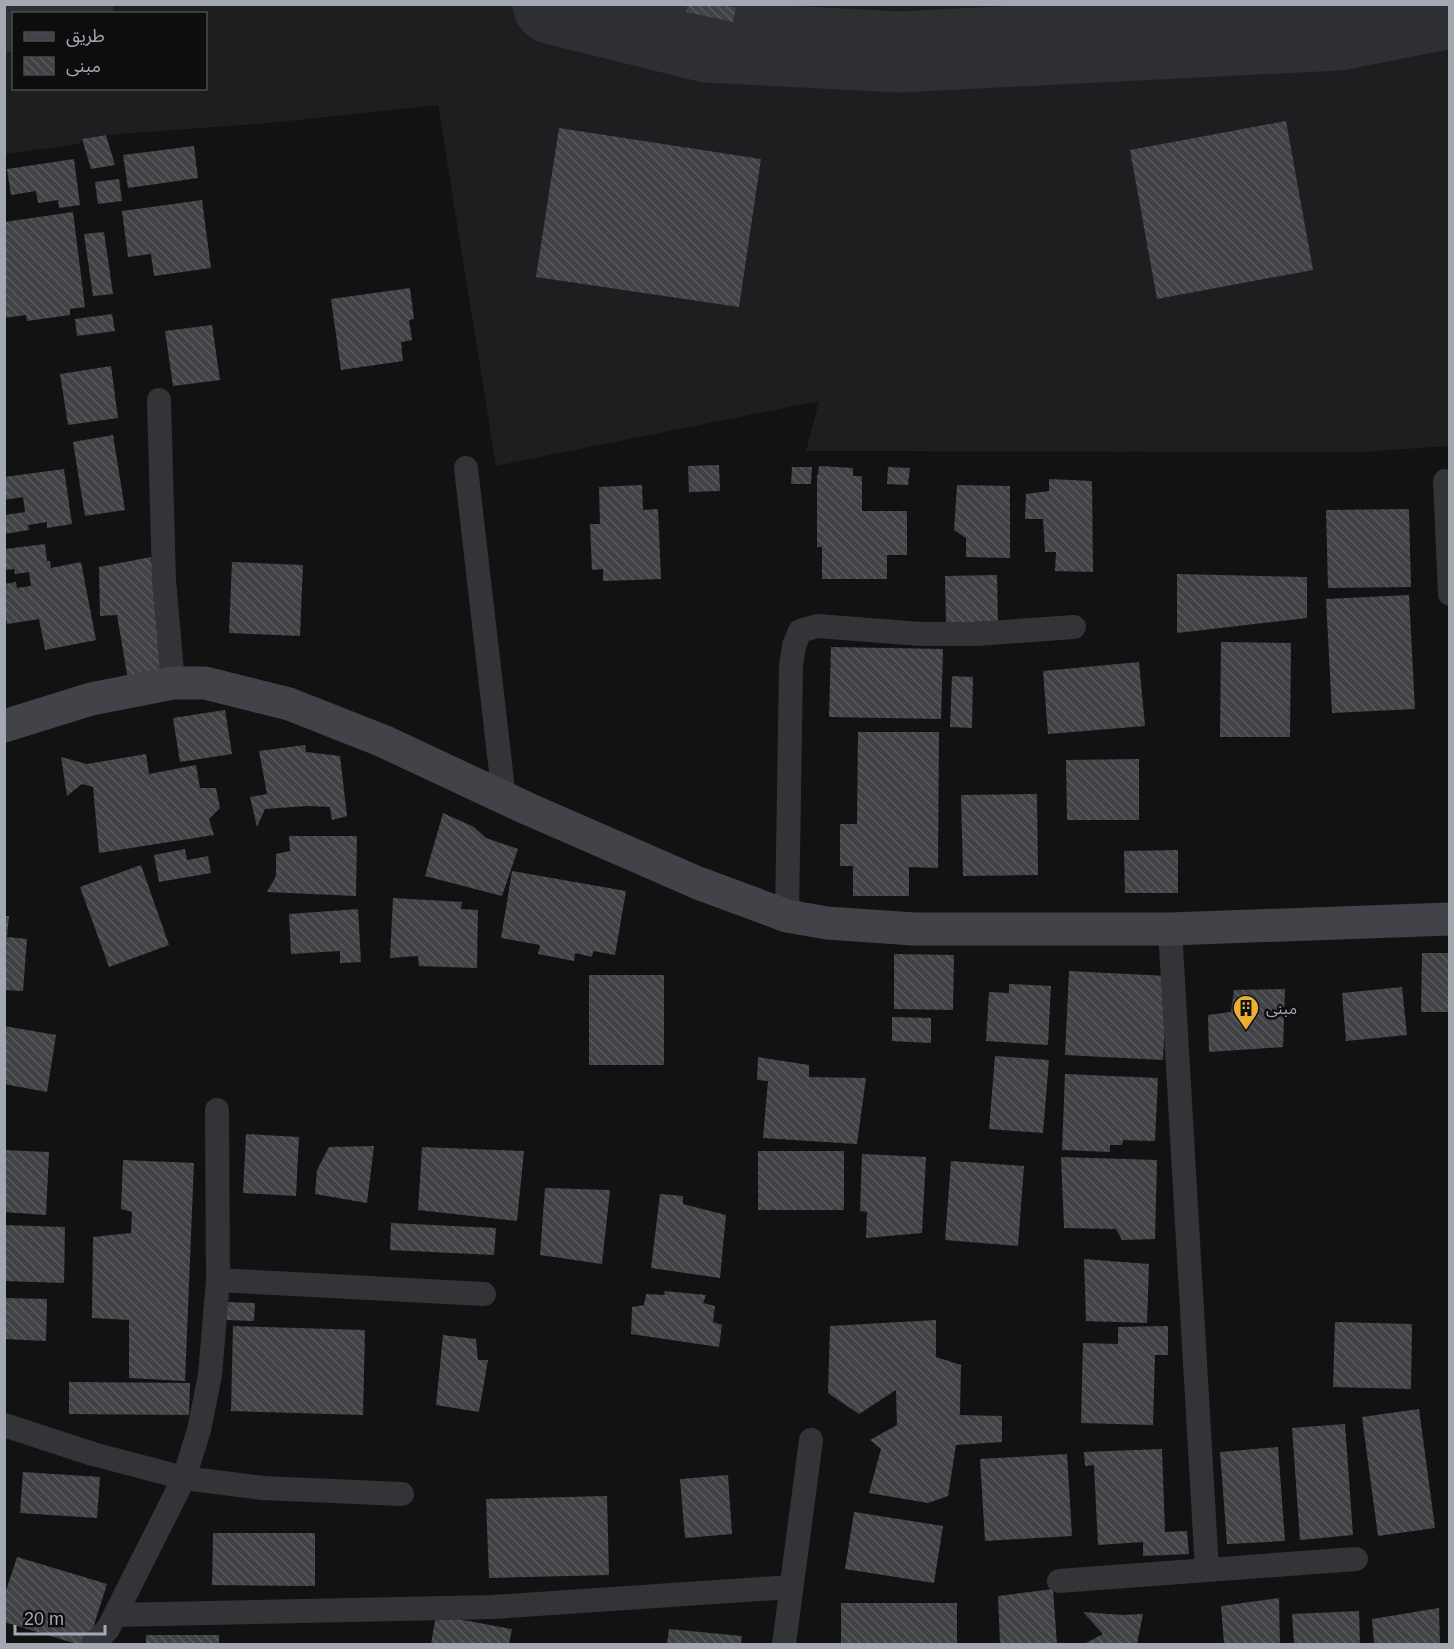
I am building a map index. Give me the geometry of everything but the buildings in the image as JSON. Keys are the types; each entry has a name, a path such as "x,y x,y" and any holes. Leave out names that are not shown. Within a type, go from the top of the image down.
{"main road":[{"path":"4,726 91,699 173,683 205,683 289,704 383,741 504,798 698,884 787,916 827,923 914,929 1170,929 1449,920"}],"street":[{"path":"159,400 164,580 173,683"},
{"path":"466,468 504,798"},
{"path":"1445,481 1449,594"},
{"path":"787,916 791,666 794,646 800,631 817,626 921,634 976,634 1074,627"},
{"path":"1170,929 1207,1570"},
{"path":"93,1644 108,1629 184,1478 199,1430 210,1375 218,1280 217,1110"},
{"path":"218,1280 484,1294"},
{"path":"4,1425 93,1454 184,1478 263,1488 402,1494"},
{"path":"784,1644 812,1440"},
{"path":"1059,1581 1356,1559"},
{"path":"115,1616 493,1607 792,1587"}],"shaded area":[{"path":"4,5 1449,5 1449,446 1362,452 806,451 819,401 496,466 438,105 269,123 106,135 82,139 79,144 5,154"}],"taxiway":[{"path":"4,12 73,4"},
{"path":"553,4 707,42 899,52 1338,30 1450,8"}],"place":[{"name":"مبنى","path":"1246,1031"}]}
